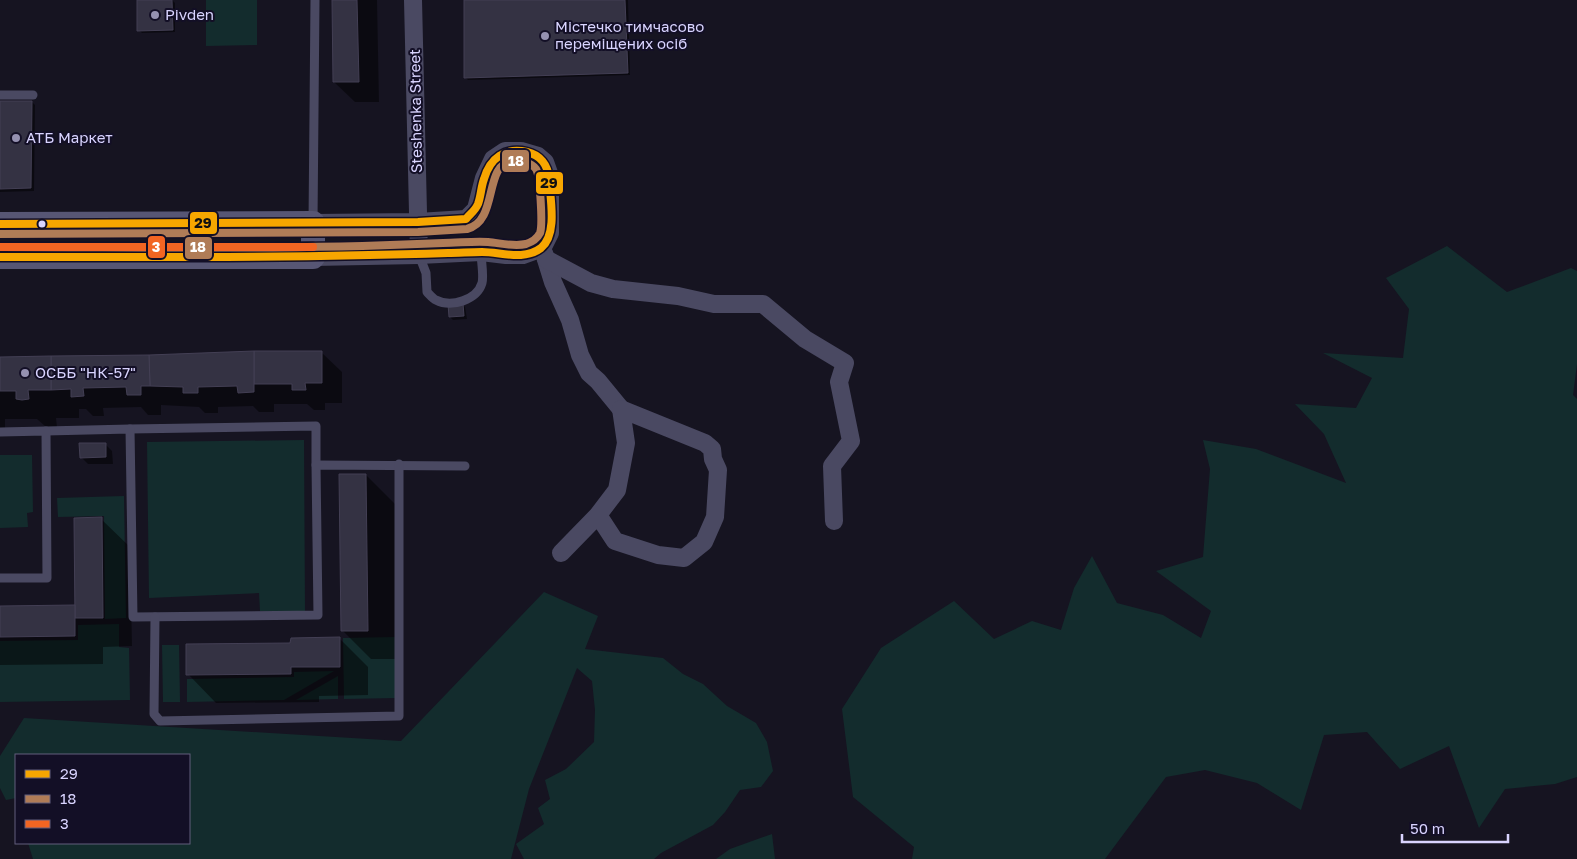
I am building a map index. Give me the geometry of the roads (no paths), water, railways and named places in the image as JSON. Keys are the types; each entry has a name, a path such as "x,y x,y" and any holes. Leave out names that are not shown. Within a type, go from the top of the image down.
{"street":[{"name":"Steshenka Street","path":"413,0 420,255"},
{"path":"0,224 418,222 466,219 476,208 484,178 494,159 505,151 521,151 538,156 545,162 550,176 550,233 544,253 553,282 570,320 580,355 589,373 598,380 621,409 705,443 712,449 713,459 718,470 715,518 704,542 684,558 658,555 615,541 598,516"},
{"path":"313,223 313,256"},
{"path":"0,257 420,255 481,252 523,255 534,252 544,253 591,284 614,289 678,296 714,304 763,304 806,339 845,364 839,382 851,441 832,466 834,520"},
{"path":"561,554 598,516 618,490 626,443 621,409"}],"lane":[{"path":"313,223 315,0"},
{"path":"0,95 32,95"},
{"path":"420,255 426,273 427,292 435,300 446,302 467,300 475,295 483,283 481,252"},
{"path":"0,432 130,429 316,426 318,615 133,617 130,429"},
{"path":"0,578 47,578 46,431"},
{"path":"316,465 399,464 465,466"},
{"path":"155,617 154,714 160,721 400,716 399,464"}],"place":[{"name":"Pivden","path":"155,15"},
{"name":"Містечко тимчасово переміщених осіб","path":"545,36"},
{"name":"АТБ Маркет","path":"16,138"},
{"name":"ОСББ \"НК-57\"","path":"25,373"}]}
